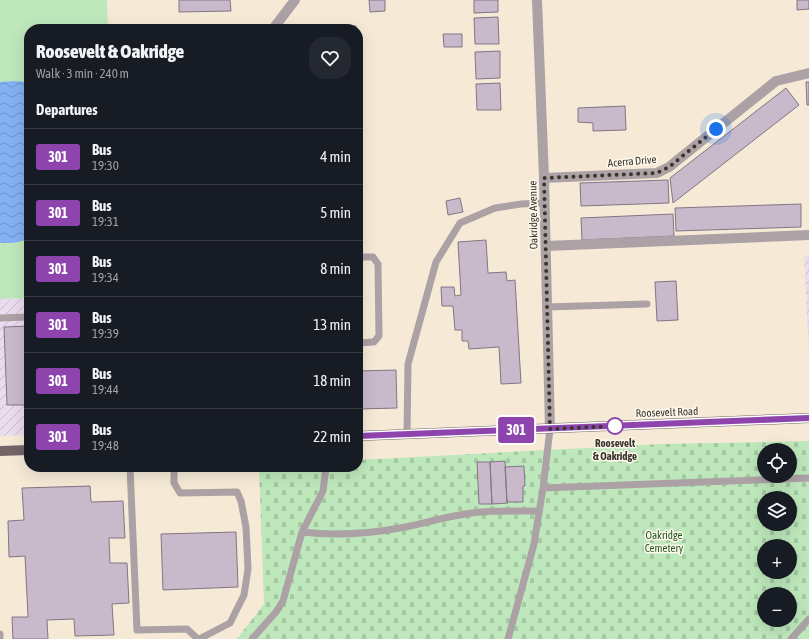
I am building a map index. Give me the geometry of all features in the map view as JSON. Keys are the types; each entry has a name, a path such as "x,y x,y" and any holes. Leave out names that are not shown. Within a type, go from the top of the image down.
{"main road":[{"name":"Roosevelt Road","path":"363,436 809,418"},
{"path":"0,451 24,450"}],"street":[{"path":"277,24 295,0"},
{"name":"Oakridge Avenue","path":"537,0 544,178 550,429"},
{"name":"Acerra Drive","path":"544,178 657,173 669,167 776,81 809,73"},
{"path":"546,246 809,235"}],"lane":[{"path":"407,434 408,364 436,262 460,224 495,208 520,204 544,203"},
{"path":"363,258 373,257 378,264 379,336 374,342 363,343"},
{"path":"547,307 647,304"},
{"path":"0,318 24,317"},
{"path":"508,639 534,544 550,429"},
{"path":"130,472 137,630 186,629 198,639 230,623 244,595 248,569 246,527 241,501 237,492 180,493 174,482 174,472"},
{"path":"252,639 276,612 283,600 302,532 323,491 325,472"},
{"path":"543,488 809,478"},
{"path":"302,532 325,534 372,532 400,528 461,515 539,511"},
{"path":"791,639 809,619"},
{"path":"0,634 0,639"}],"shaded area":[{"path":"809,254 809,356 804,257"},
{"path":"24,298 24,435 0,436 0,299"}],"green space":[{"path":"0,0 107,0 108,24 24,24 24,298 0,299"},
{"name":"Oakridge Cemetery","path":"809,441 809,639 237,639 264,604 259,472 363,472 363,460 662,444"}],"water":[{"path":"0,82 24,82 24,240 11,243 0,243"}],"building":[{"path":"179,0 230,0 231,11 179,12"},
{"path":"369,0 385,0 385,11 370,12"},
{"path":"474,0 498,0 498,12 474,13"},
{"path":"797,0 809,0 809,9 797,10"},
{"path":"498,17 499,44 475,44 474,18"},
{"path":"443,34 462,34 462,47 444,47"},
{"path":"500,51 500,78 476,79 475,52"},
{"path":"806,82 809,82 809,105 807,105"},
{"path":"500,83 501,110 477,110 476,84"},
{"path":"786,88 799,105 673,203 670,178"},
{"path":"625,106 626,130 593,131 593,123 578,122 578,108"},
{"path":"668,180 669,203 581,206 580,183"},
{"path":"460,198 463,212 448,215 446,201"},
{"path":"801,204 801,227 676,231 675,208"},
{"path":"673,214 674,236 582,240 581,218"},
{"path":"486,240 488,273 506,272 507,281 515,280 521,383 501,384 499,347 469,349 468,341 462,341 462,330 455,330 453,306 442,306 441,287 454,287 455,296 461,295 458,242"},
{"path":"676,281 678,320 657,321 655,282"},
{"path":"24,326 24,405 7,405 4,327"},
{"path":"396,370 397,408 363,409 363,371"},
{"path":"505,461 508,503 492,504 490,462"},
{"path":"477,462 490,462 492,504 479,504"},
{"path":"524,466 525,486 523,486 523,502 507,502 505,467"},
{"path":"90,486 91,502 123,501 125,538 109,538 110,563 127,563 129,603 112,604 114,635 75,636 74,619 47,620 48,639 13,639 12,617 28,617 25,556 9,557 8,521 24,520 22,488"},
{"path":"236,532 238,587 163,590 161,534"}],"bus line":[{"name":"301","path":"363,436 809,418"}],"place":[{"name":"Roosevelt & Oakridge","path":"615,426"}],"route":[{"path":"615,426 550,429 544,178 657,173 669,167 716,129"}]}
